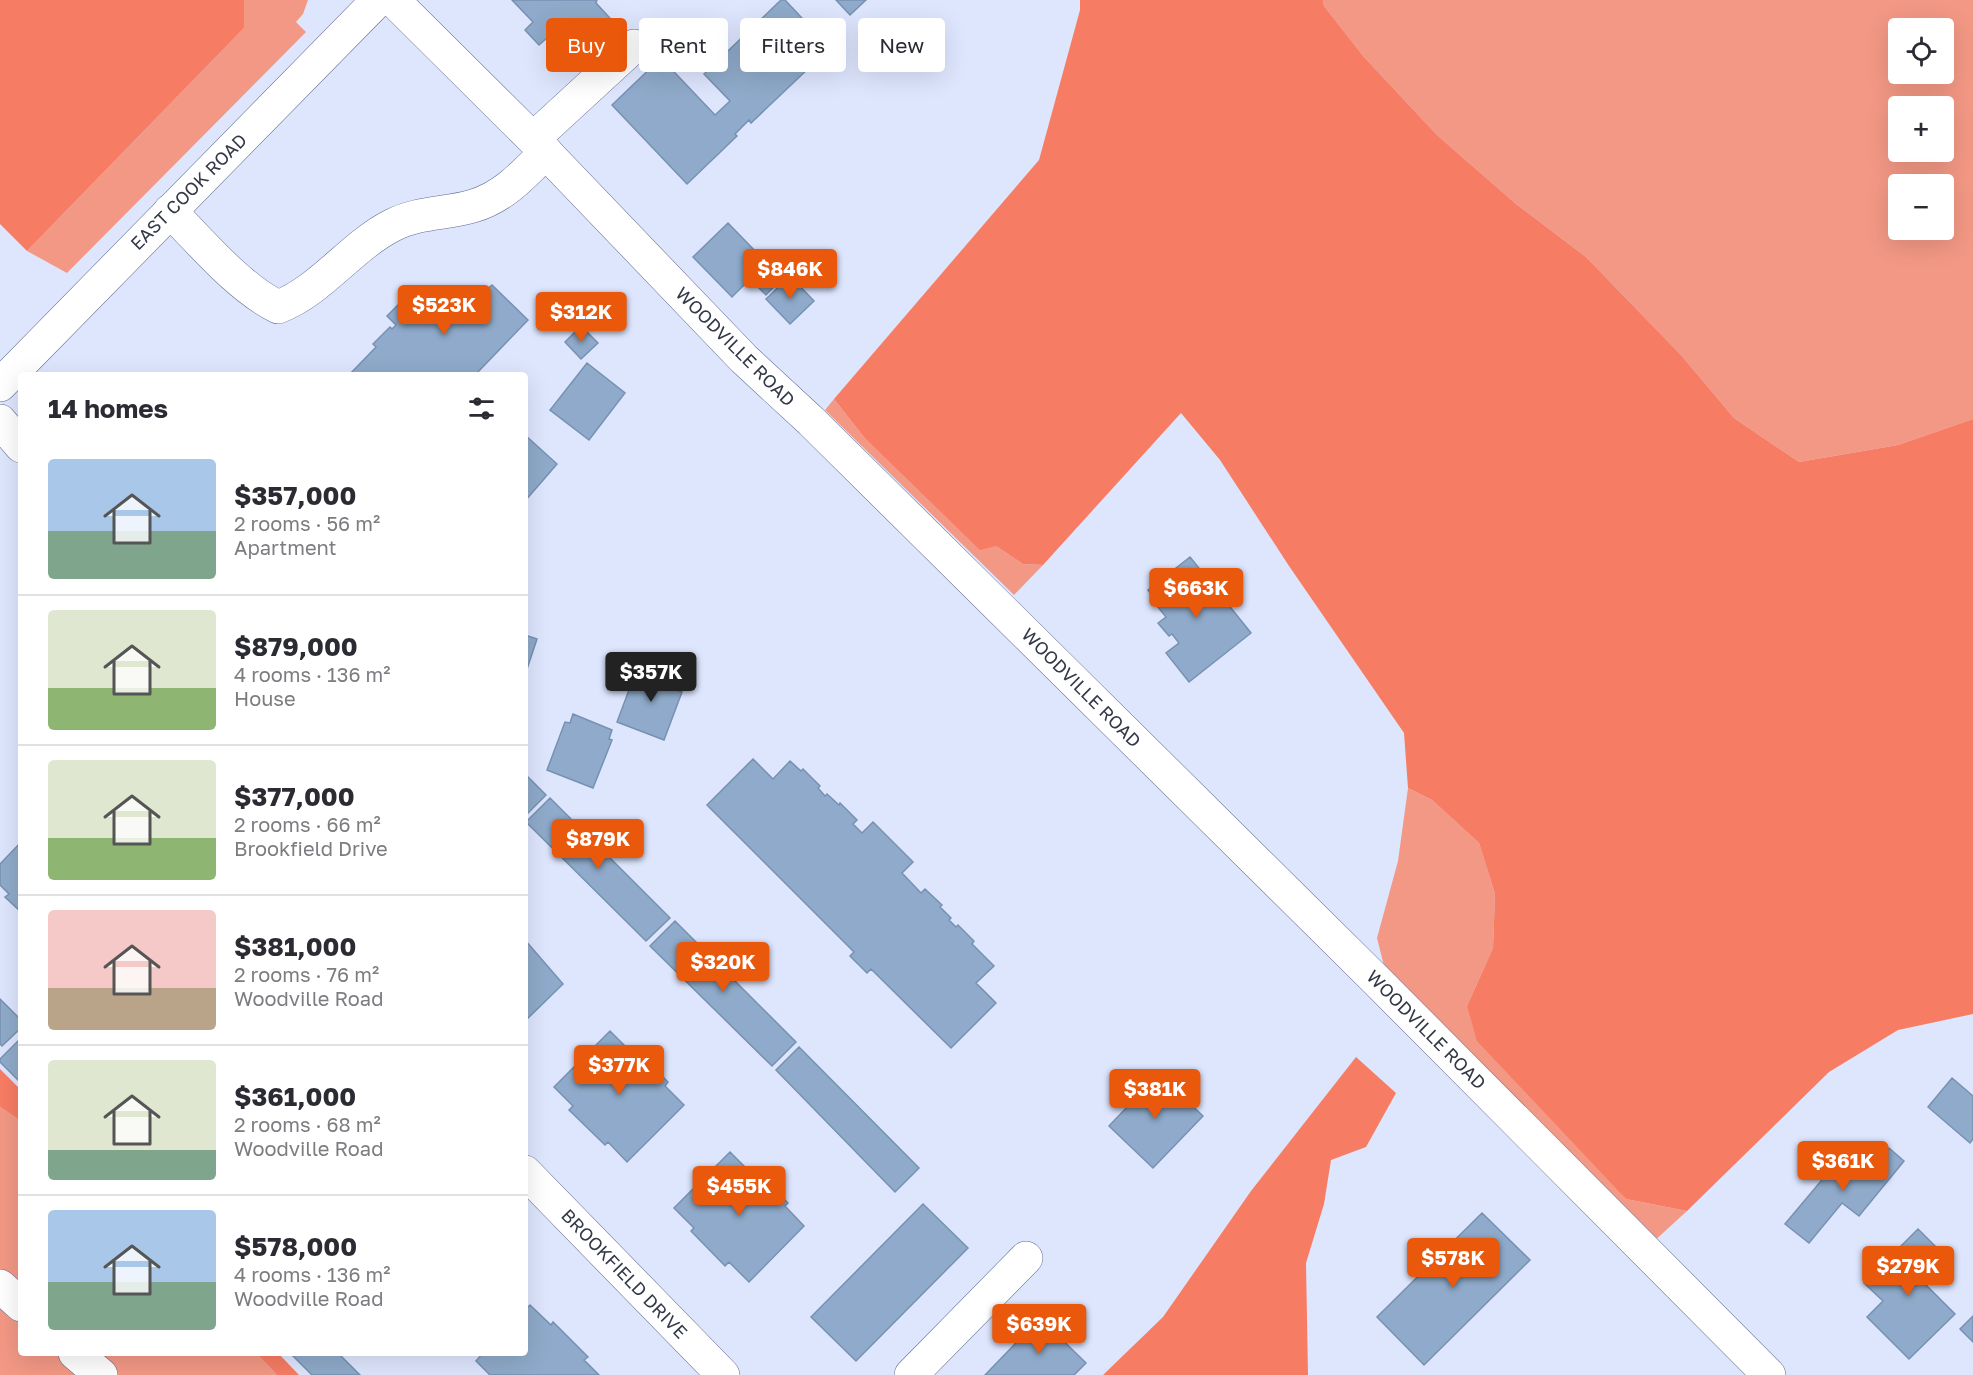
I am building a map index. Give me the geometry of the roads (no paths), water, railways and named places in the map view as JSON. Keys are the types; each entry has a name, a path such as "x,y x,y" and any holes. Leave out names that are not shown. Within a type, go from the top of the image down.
{"main road":[{"name":"EAST COOK ROAD","path":"0,385 378,0"},
{"name":"WOODVILLE ROAD","path":"393,0 540,146 744,359 811,421 1341,945 1769,1375"},
{"path":"170,211 261,299 278,307 295,300 347,257 394,225 432,213 473,206 505,192 540,146 633,46"},
{"path":"0,421 18,442"},
{"name":"BROOKFIELD DRIVE","path":"528,1175 723,1375"},
{"path":"911,1375 1026,1258"},
{"path":"0,1286 18,1302"},
{"path":"79,1356 101,1375"}]}
